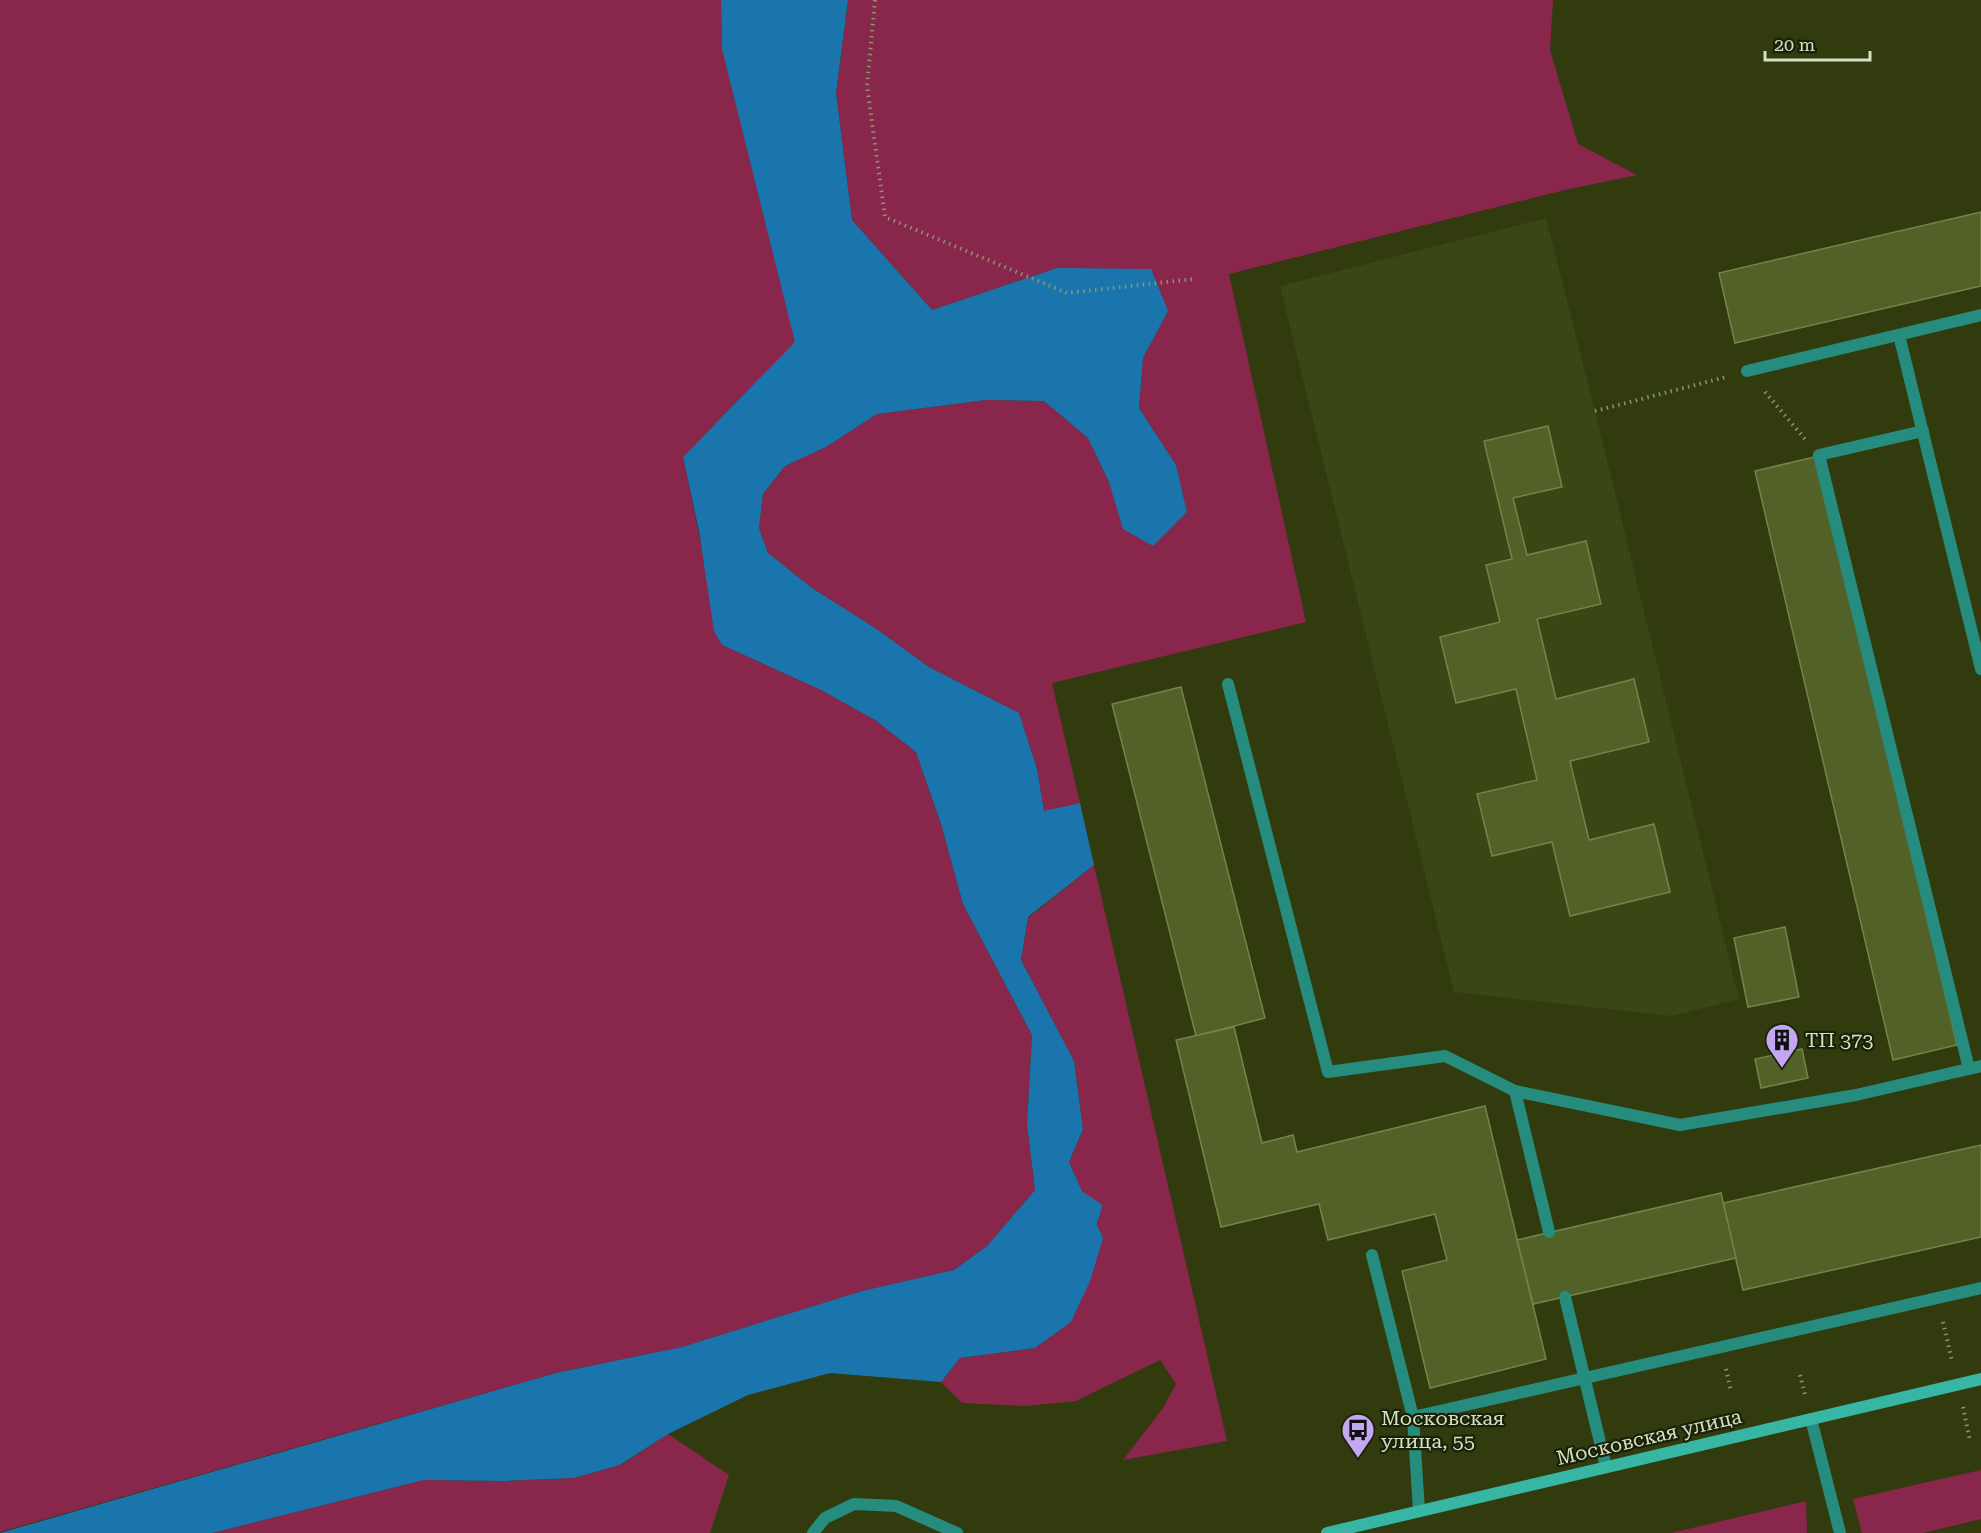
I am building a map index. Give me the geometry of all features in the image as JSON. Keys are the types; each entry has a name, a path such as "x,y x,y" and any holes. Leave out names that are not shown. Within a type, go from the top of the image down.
{"main road":[{"name":"Московская улица","path":"1327,1533 1981,1379"}],"lane":[{"path":"1747,371 1981,315"},
{"path":"1899,335 1981,669"},
{"path":"1228,684 1328,1072 1445,1056 1515,1091 1680,1125 1857,1095 1975,1067 1819,455 1923,431"},
{"path":"1515,1091 1549,1232"},
{"path":"1372,1255 1413,1417 1419,1512"},
{"path":"1413,1417 1981,1288"},
{"path":"1565,1297 1606,1467"},
{"path":"1811,1419 1840,1533"},
{"path":"813,1533 825,1518 854,1504 896,1506 957,1533"}],"path":[{"path":"875,0 867,86 885,217 1067,293 1194,279"},
{"path":"1596,411 1747,371 1819,455"}],"shaded area":[{"path":"0,0 721,0 722,49 796,342 683,457 722,645 821,690 875,720 916,752 941,824 963,904 1032,1035 1027,1124 1035,1190 987,1246 954,1270 862,1291 682,1347 556,1373 0,1532"},
{"path":"848,0 1553,0 1550,50 1578,144 1637,175 1565,190 1229,274 1306,622 1052,683 1080,803 1044,812 1037,769 1019,713 929,667 875,628 812,588 768,553 759,528 763,494 785,466 826,447 877,414 986,400 1044,401 1088,438 1109,482 1152,546 1187,512 1176,465 1139,408 1143,358 1168,311 1057,268 932,310 852,220 836,93"},
{"path":"1546,218 1739,999 1672,1016 1454,992 1280,286"},
{"path":"1094,865 1227,1441 1123,1460 1163,1408 1176,1384 1160,1360 1076,1401 1025,1406 962,1403 941,1382 960,1358 1035,1348 1071,1322 1103,1238 1069,1162 1083,1129 1074,1061 1021,960 1028,918"},
{"path":"668,1434 729,1475 710,1533 212,1533 424,1480 505,1481 574,1478 621,1465"},
{"path":"1981,1470 1981,1519 1923,1533 1862,1533 1853,1499"},
{"path":"1806,1501 1807,1533 1671,1533"}],"water":[{"path":"721,0 848,0 836,93 852,220 932,310 1057,268 1151,269 1168,311 1143,358 1139,408 1176,465 1187,512 1153,546 1123,529 1109,482 1088,438 1044,401 986,400 877,414 826,447 785,466 763,494 759,528 768,553 812,588 875,628 929,667 1019,713 1037,769 1044,811 1080,803 1094,865 1028,917 1021,960 1074,1061 1083,1129 1069,1162 1103,1238 1090,1281 1071,1322 1035,1348 960,1358 941,1382 830,1373 748,1395 668,1434 620,1465 574,1478 505,1481 424,1480 212,1533 0,1533 556,1373 682,1347 862,1291 954,1270 987,1246 1035,1190 1027,1124 1032,1035 963,904 941,824 916,752 875,720 821,690 722,645 714,631 699,531 683,457 795,342 722,49"}],"building":[{"path":"1981,212 1981,286 1735,343 1719,273"},
{"path":"1548,426 1562,487 1513,498 1527,555 1586,541 1601,604 1537,619 1556,699 1634,679 1649,742 1570,761 1589,840 1654,824 1670,892 1570,916 1552,842 1492,856 1477,794 1537,780 1516,689 1456,703 1440,637 1500,622 1486,565 1512,559 1484,441"},
{"path":"1819,456 1957,1045 1893,1060 1755,471"},
{"path":"1181,687 1265,1018 1196,1036 1112,704"},
{"path":"1785,927 1799,997 1748,1007 1734,938"},
{"path":"1234,1027 1262,1143 1293,1135 1297,1152 1485,1106 1546,1359 1430,1388 1402,1271 1447,1260 1435,1214 1328,1240 1319,1204 1221,1227 1176,1040"},
{"name":"ТП 373","path":"1802,1049 1808,1078 1761,1088 1755,1059"},
{"path":"1981,1145 1981,1237 1743,1290 1723,1203"},
{"path":"1721,1193 1736,1258 1533,1304 1517,1240"}],"waterway":[{"path":"1075,1193 1097,1207 1089,1230"}],"place":[{"name":"ТП 373","path":"1782,1069"},
{"name":"Московская улица, 55","path":"1358,1459"}]}
